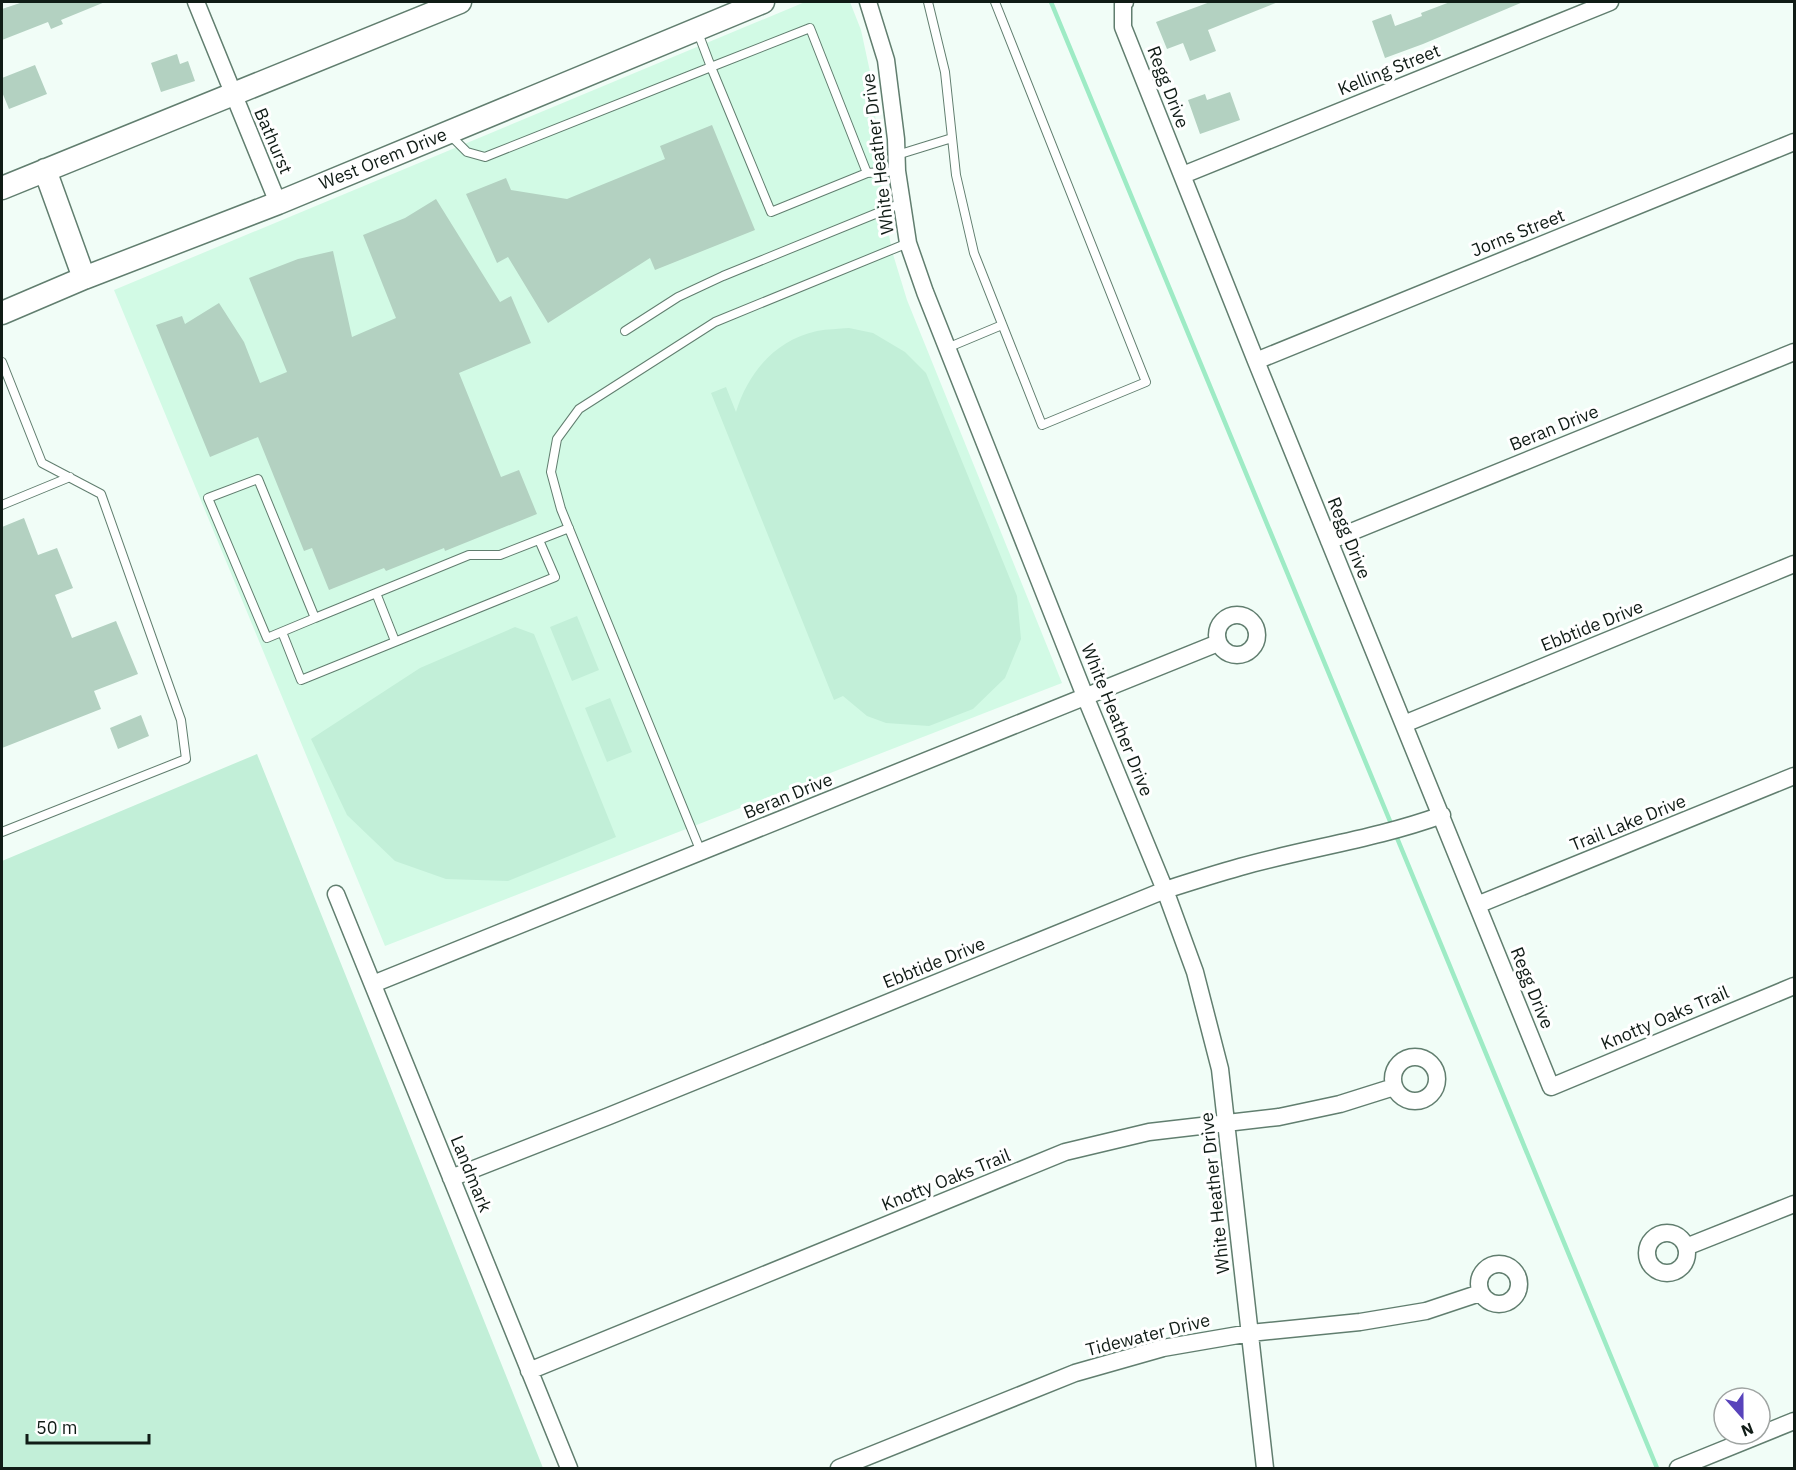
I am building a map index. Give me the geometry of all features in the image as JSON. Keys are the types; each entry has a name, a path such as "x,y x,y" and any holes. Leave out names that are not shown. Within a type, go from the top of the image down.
{"main road":[{"path":"2,188 460,2"},
{"name":"West Orem Drive","path":"2,313 84,278 278,203 763,2"},
{"path":"45,170 84,278"}],"street":[{"name":"Bathurst","path":"196,2 278,203"},
{"name":"White Heather Drive","path":"868,2 886,60 902,203 909,243 925,292 1085,696 1165,890 1198,982 1220,1069 1265,1468"},
{"name":"Regg Drive","path":"1125,2 1123,4 1123,27 1551,1087"},
{"name":"Kelling Street","path":"1183,175 1610,2"},
{"name":"Jorns Street","path":"1256,361 1794,142"},
{"name":"Beran Drive","path":"1329,541 1794,352"},
{"name":"Ebbtide Drive","path":"1404,724 1794,564"},
{"name":"Beran Drive","path":"373,984 1218,643"},
{"name":"Trail Lake Drive","path":"1477,906 1794,776"},
{"name":"Ebbtide Drive","path":"451,1178 1165,890 1241,867 1412,826 1442,815"},
{"name":"Landmark","path":"336,894 569,1468"},
{"name":"Knotty Oaks Trail","path":"1551,1087 1794,986"},
{"name":"Knotty Oaks Trail","path":"529,1371 1065,1152 1149,1132 1279,1117 1340,1104 1394,1087"},
{"path":"1686,1247 1794,1204"},
{"name":"Tidewater Drive","path":"839,1468 1075,1373 1163,1348 1250,1332 1360,1322 1426,1311 1480,1293"},
{"path":"1684,1466 1794,1421"}],"lane":[{"path":"928,2 945,72 956,175 974,253 1042,425 1146,382 995,2"},
{"path":"447,133 467,152 484,158 810,28 867,173"},
{"path":"697,30 771,212 897,163 952,138"},
{"path":"625,331 678,297 714,280 902,203"},
{"path":"701,853 561,510 551,472 557,439 579,409 715,322 909,243"},
{"path":"947,348 1002,325"},
{"path":"2,362 42,463 101,494 182,720 186,759 2,832"},
{"path":"2,505 70,477"},
{"path":"315,618 258,479 208,498 267,638 469,555 500,555 569,528"},
{"path":"282,632 301,680 555,577 539,540"},
{"path":"376,593 395,641"}],"shaded area":[{"path":"805,2 850,2 861,30 872,81 883,203 892,251 907,300 1062,683 385,946 114,290"},
{"path":"849,328 873,333 905,352 926,373 1017,596 1021,639 1005,678 973,709 929,726 886,723 867,716 843,696 834,700 711,393 726,387 736,412 748,384 765,360 776,350 802,335 821,330"},
{"path":"577,616 599,670 572,681 550,627"},
{"path":"515,627 534,634 616,837 508,881 446,879 395,861 347,815 311,739 420,668"},
{"path":"610,698 632,752 607,762 585,708"},
{"path":"257,754 543,1468 2,1468 2,861"}],"building":[{"path":"23,2 105,2 61,20 63,24 51,29 48,22 2,40 2,9"},
{"path":"1210,2 1278,2 1208,30 1216,51 1190,61 1183,43 1167,49 1156,22"},
{"path":"1450,2 1523,2 1385,58 1372,21 1391,14 1395,26"},
{"path":"177,54 180,64 188,61 195,81 161,92 151,63"},
{"path":"35,65 47,94 9,109 2,92 2,78"},
{"path":"1230,92 1240,120 1200,134 1188,100 1205,94 1207,100"},
{"path":"712,125 755,230 655,270 650,258 548,323 508,257 497,263 466,194 506,178 511,190 567,199 665,159 660,146"},
{"path":"436,199 500,302 511,296 531,343 459,373 501,477 519,470 537,514 445,551 444,548 386,571 384,568 329,590 312,548 304,551 258,437 210,457 156,325 182,316 185,324 219,303 244,342 260,383 287,372 249,278 298,259 333,251 352,337 396,318 363,235 405,218"},
{"path":"24,518 38,555 57,548 73,588 55,595 72,638 116,621 138,674 94,691 101,709 2,748 2,527"},
{"path":"141,715 149,736 118,749 110,728"}],"waterway":[{"path":"1051,2 1392,826"},
{"path":"1395,833 1657,1468"}]}
